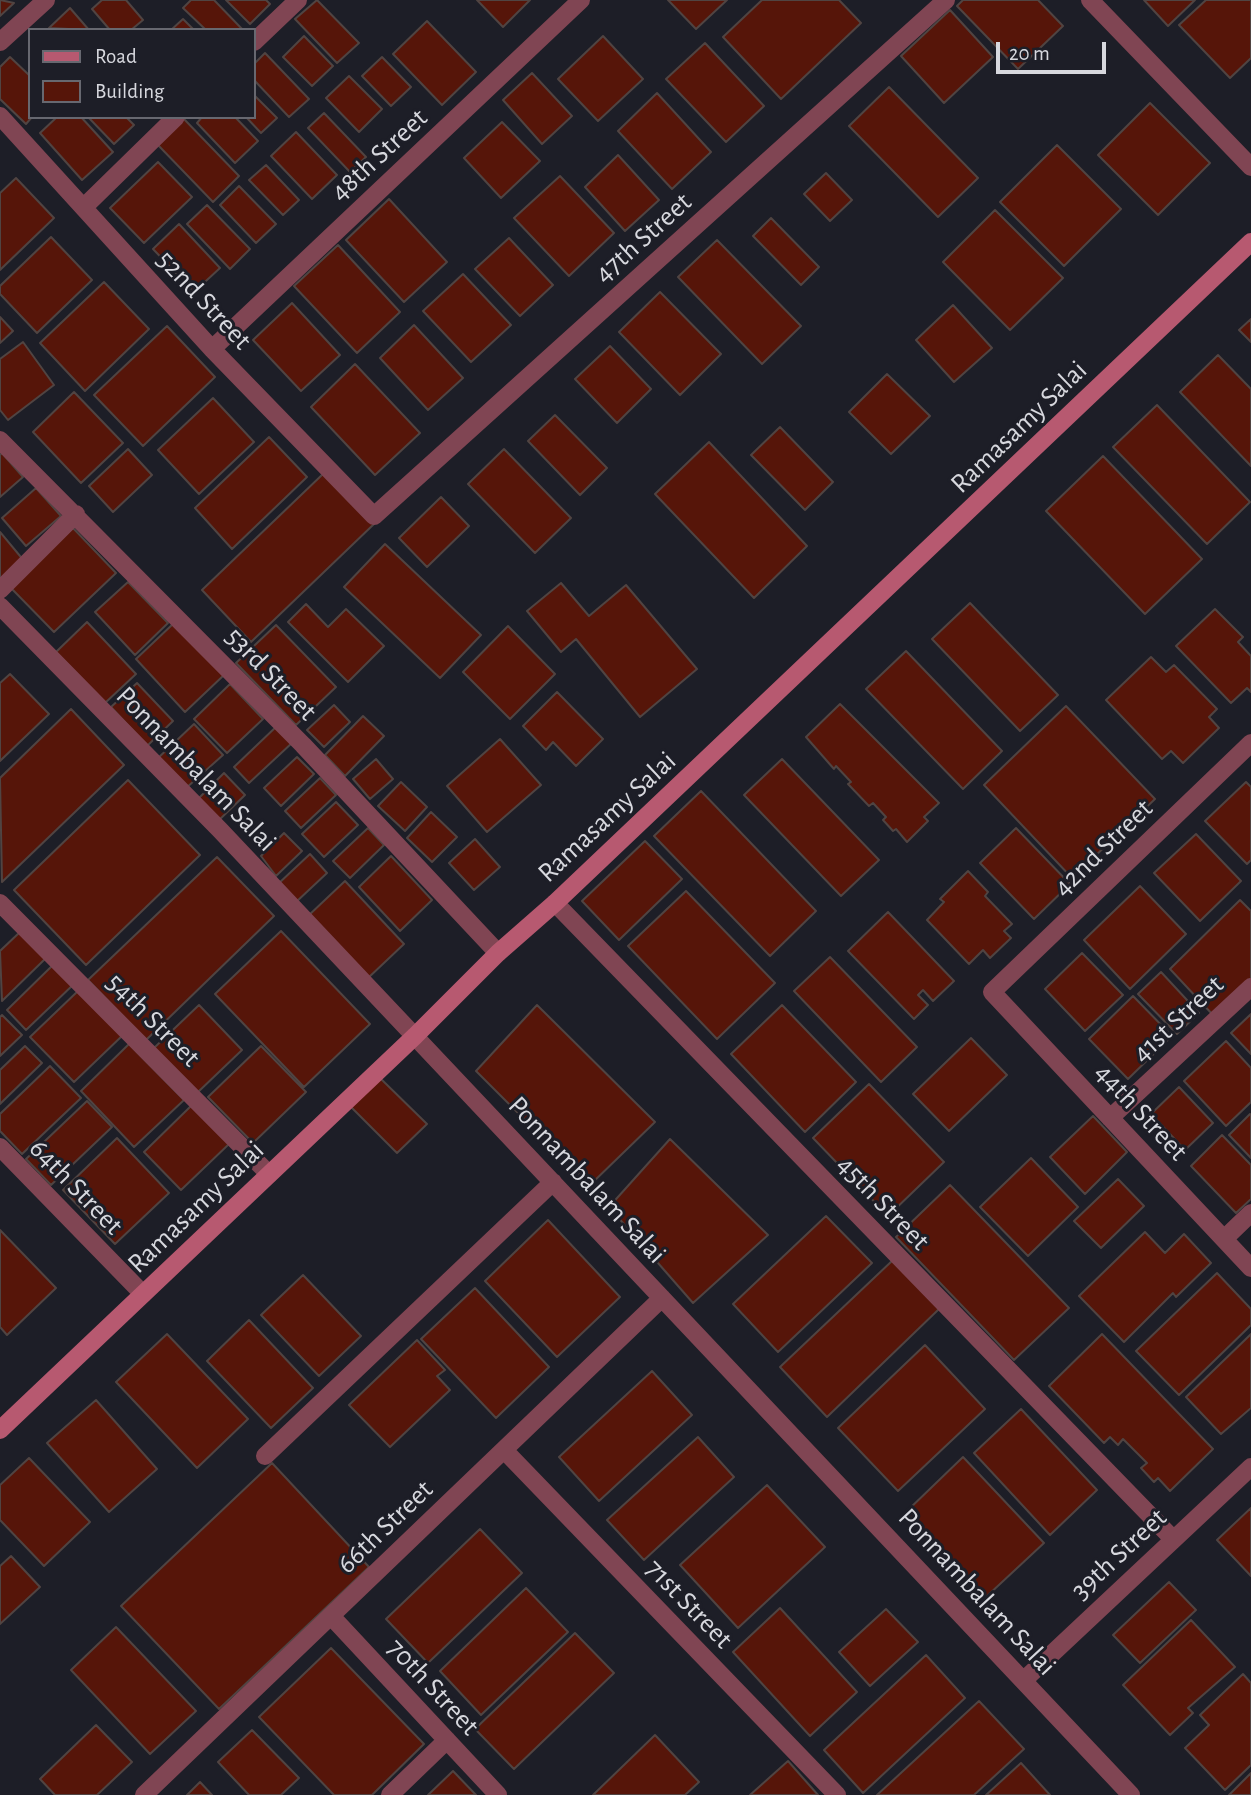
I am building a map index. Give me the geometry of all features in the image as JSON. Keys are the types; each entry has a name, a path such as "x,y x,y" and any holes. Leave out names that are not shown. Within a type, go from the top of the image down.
{"street":[{"path":"0,42 46,0"},
{"path":"256,40 298,0"},
{"name":"48th Street","path":"212,349 581,0"},
{"name":"47th Street","path":"374,516 946,0"},
{"path":"1090,0 1251,167"},
{"name":"52nd Street","path":"0,116 212,349 374,516"},
{"path":"84,207 174,119"},
{"name":"Ramasamy Salai","path":"0,1430 415,1036 498,953 555,903 1251,242"},
{"name":"53rd Street","path":"0,440 303,745 498,953"},
{"path":"0,590 76,514"},
{"name":"Ponnambalam Salai","path":"0,606 220,830 1131,1795"},
{"name":"42nd Street","path":"992,992 1251,743"},
{"name":"54th Street","path":"0,903 269,1174"},
{"name":"45th Street","path":"555,903 1173,1539"},
{"name":"41st Street","path":"1110,1118 1251,987"},
{"name":"44th Street","path":"992,992 1251,1268"},
{"name":"64th Street","path":"0,1147 143,1294"},
{"path":"265,1456 553,1182"},
{"path":"1224,1239 1251,1213"},
{"name":"66th Street","path":"144,1795 663,1297"},
{"name":"71st Street","path":"504,1450 837,1795"},
{"name":"39th Street","path":"1024,1681 1251,1467"},
{"name":"70th Street","path":"331,1616 498,1795"},
{"path":"390,1795 447,1740"}],"building":[{"path":"0,0 14,3 0,16"},
{"path":"102,0 126,0 143,20 133,28 108,28 92,9"},
{"path":"191,0 214,0 241,28 204,28 183,8"},
{"path":"226,0 266,0 270,4 250,24"},
{"path":"317,0 359,43 337,63 295,19"},
{"path":"477,0 530,0 503,27"},
{"path":"668,0 727,0 696,29"},
{"path":"762,0 839,0 861,23 781,99 723,37"},
{"path":"963,0 1038,0 1063,26 1018,69 957,6"},
{"path":"1144,0 1195,0 1168,26"},
{"path":"1206,0 1251,0 1251,58 1230,78 1179,25"},
{"path":"70,8 87,28 49,28"},
{"path":"950,10 993,57 944,103 901,56"},
{"path":"183,19 192,28 173,28"},
{"path":"427,21 476,72 442,105 393,54"},
{"path":"304,36 333,66 312,86 283,57"},
{"path":"603,36 643,79 598,121 558,79"},
{"path":"705,43 764,106 726,142 666,79"},
{"path":"265,53 309,99 289,117 256,82 256,62"},
{"path":"10,57 28,74 28,119 30,119 26,124 0,99 0,67"},
{"path":"382,57 411,87 391,106 362,76"},
{"path":"532,73 572,116 542,144 503,100"},
{"path":"349,76 382,109 359,132 326,98"},
{"path":"889,87 978,178 938,217 849,126"},
{"path":"657,93 711,152 672,189 618,131"},
{"path":"256,97 277,118 261,133 248,119 256,119"},
{"path":"1150,103 1210,163 1158,215 1098,155"},
{"path":"324,113 366,157 350,172 308,128"},
{"path":"55,119 83,119 113,152 82,180 40,133"},
{"path":"90,119 128,119 134,125 114,144"},
{"path":"184,119 239,176 213,202 157,144"},
{"path":"200,119 237,119 258,141 235,163 197,123"},
{"path":"502,122 540,161 501,198 464,158"},
{"path":"296,132 337,175 312,199 271,156"},
{"path":"1057,145 1121,209 1064,266 1000,202"},
{"path":"618,155 659,200 625,231 585,187"},
{"path":"158,162 192,197 144,243 110,208"},
{"path":"266,165 299,200 283,215 249,180"},
{"path":"826,173 852,200 830,221 804,194"},
{"path":"560,176 614,233 569,276 514,218"},
{"path":"16,178 54,218 0,270 0,193"},
{"path":"239,186 276,224 256,243 220,205"},
{"path":"389,199 447,262 404,302 346,240"},
{"path":"207,205 250,249 230,269 187,224"},
{"path":"995,210 1063,278 1010,330 943,262"},
{"path":"771,218 819,267 801,285 753,236"},
{"path":"179,224 220,268 194,292 153,249"},
{"path":"51,237 92,280 37,333 0,294 0,286"},
{"path":"509,238 553,285 520,316 475,269"},
{"path":"717,240 801,326 762,364 678,277"},
{"path":"338,245 400,312 357,353 294,286"},
{"path":"463,274 511,325 471,362 423,311"},
{"path":"104,282 149,329 85,391 40,343"},
{"path":"660,292 721,354 680,395 619,332"},
{"path":"292,303 340,355 301,391 253,340"},
{"path":"953,305 992,348 954,382 916,340"},
{"path":"0,317 13,331 0,343"},
{"path":"1251,319 1251,342 1239,330"},
{"path":"414,325 463,378 428,410 380,358"},
{"path":"167,326 215,377 143,446 94,395"},
{"path":"23,342 54,385 8,420 0,410 0,359"},
{"path":"610,346 651,389 617,423 575,379"},
{"path":"1218,355 1251,389 1251,466 1180,392"},
{"path":"355,364 420,433 375,475 311,407"},
{"path":"887,374 930,416 891,454 849,412"},
{"path":"74,392 123,443 81,483 33,432"},
{"path":"213,398 254,442 199,494 158,450"},
{"path":"1157,405 1250,502 1207,544 1113,447"},
{"path":"555,415 607,468 580,495 528,441"},
{"path":"780,427 833,482 805,510 751,455"},
{"path":"269,437 307,477 232,549 195,508"},
{"path":"709,442 807,546 754,598 655,494"},
{"path":"128,449 152,475 113,512 89,486"},
{"path":"504,449 571,518 535,553 468,484"},
{"path":"2,453 23,477 0,497 0,455"},
{"path":"1103,456 1202,559 1145,614 1046,511"},
{"path":"324,473 374,524 251,642 202,590"},
{"path":"36,488 61,516 26,546 2,518"},
{"path":"441,497 469,526 427,567 399,538"},
{"path":"73,528 116,573 54,632 10,587"},
{"path":"0,532 25,562 0,584"},
{"path":"385,544 481,635 440,678 344,587"},
{"path":"128,582 168,623 135,655 95,612"},
{"path":"561,583 589,616 626,585 697,669 640,717 576,639 561,652 527,611"},
{"path":"970,603 1058,695 1020,731 932,639"},
{"path":"306,604 328,627 346,609 384,646 348,682 288,622"},
{"path":"1215,609 1243,637 1238,642 1251,656 1251,692 1247,688 1231,703 1176,646"},
{"path":"87,622 136,674 105,703 56,652"},
{"path":"174,623 224,675 185,712 136,659"},
{"path":"276,625 336,687 296,725 236,663"},
{"path":"508,626 555,674 510,719 463,672"},
{"path":"906,651 1002,751 963,789 866,689"},
{"path":"1151,657 1166,672 1174,665 1217,709 1209,717 1219,728 1183,763 1171,751 1162,759 1106,700"},
{"path":"10,674 49,714 0,761 0,683"},
{"path":"137,683 173,721 147,746 111,707"},
{"path":"230,684 263,719 227,753 194,719"},
{"path":"557,692 603,739 576,766 553,742 546,750 523,726"},
{"path":"840,704 939,803 924,817 928,821 907,842 896,829 893,831 883,820 886,817 873,803 869,806 848,784 851,782 836,766 834,769 806,737"},
{"path":"334,705 350,722 324,747 307,730"},
{"path":"1066,706 1155,799 1072,878 984,785"},
{"path":"71,709 124,765 2,882 0,778"},
{"path":"363,716 384,736 345,776 325,755"},
{"path":"194,724 223,755 185,789 157,759"},
{"path":"278,725 293,742 249,783 234,767"},
{"path":"500,739 541,785 487,832 447,786"},
{"path":"297,757 314,774 281,806 264,788"},
{"path":"376,759 393,779 370,799 353,779"},
{"path":"782,759 879,860 841,896 744,795"},
{"path":"224,773 245,795 217,822 197,800"},
{"path":"320,778 336,795 301,828 285,811"},
{"path":"128,780 200,855 86,965 14,890"},
{"path":"401,782 427,807 405,831 378,806"},
{"path":"1246,782 1251,787 1251,860 1247,864 1205,821"},
{"path":"701,791 816,911 770,956 654,836"},
{"path":"336,802 358,825 324,857 302,834"},
{"path":"431,812 457,837 432,862 407,838"},
{"path":"368,828 384,845 350,878 333,861"},
{"path":"1016,828 1070,884 1034,919 980,863"},
{"path":"284,833 302,851 276,876 261,856"},
{"path":"1196,834 1241,881 1200,921 1154,873"},
{"path":"475,839 500,867 474,890 449,863"},
{"path":"645,841 682,879 619,940 582,901"},
{"path":"310,854 327,873 295,903 278,884"},
{"path":"391,856 432,900 400,931 359,887"},
{"path":"217,857 274,916 146,1040 88,980"},
{"path":"968,871 988,892 985,896 1012,924 1004,931 1011,938 990,958 983,950 969,964 927,920 944,902 940,899"},
{"path":"345,881 404,944 367,979 308,916"},
{"path":"1140,886 1186,934 1130,989 1084,940"},
{"path":"686,891 775,983 717,1039 628,946"},
{"path":"1240,900 1251,911 1251,978 1213,1015 1170,969"},
{"path":"888,912 954,981 933,1001 923,990 918,995 928,1005 914,1019 848,951"},
{"path":"281,931 370,1024 304,1087 215,994"},
{"path":"20,932 46,958 2,1001 0,951"},
{"path":"1082,953 1123,995 1085,1031 1045,989"},
{"path":"830,957 917,1047 881,1082 794,991"},
{"path":"57,961 76,982 26,1030 7,1010"},
{"path":"1161,972 1199,1013 1177,1034 1138,994"},
{"path":"79,990 123,1035 74,1082 30,1037"},
{"path":"1133,996 1172,1036 1128,1079 1089,1039"},
{"path":"199,1005 242,1050 197,1093 154,1048"},
{"path":"537,1005 655,1122 590,1185 476,1071"},
{"path":"782,1005 856,1082 805,1132 731,1054"},
{"path":"1251,1014 1251,1054 1231,1033"},
{"path":"2,1015 22,1035 0,1056 0,1017"},
{"path":"971,1038 1007,1075 949,1131 913,1094"},
{"path":"1226,1041 1251,1068 1251,1102 1226,1126 1184,1081"},
{"path":"129,1044 184,1100 134,1147 81,1091"},
{"path":"25,1046 42,1063 0,1104 0,1070"},
{"path":"261,1046 306,1092 253,1143 208,1097"},
{"path":"50,1066 81,1098 22,1154 0,1131 0,1114"},
{"path":"380,1078 427,1124 397,1153 351,1107"},
{"path":"869,1084 944,1162 888,1216 813,1138"},
{"path":"1179,1087 1213,1123 1185,1150 1151,1114"},
{"path":"87,1101 112,1127 51,1185 26,1159"},
{"path":"192,1105 229,1144 181,1190 144,1152"},
{"path":"1251,1115 1251,1158 1229,1135"},
{"path":"1093,1116 1127,1152 1085,1194 1050,1157"},
{"path":"1222,1135 1251,1165 1251,1199 1236,1213 1191,1166"},
{"path":"117,1138 169,1193 115,1244 63,1190"},
{"path":"670,1139 768,1235 693,1303 609,1207"},
{"path":"1031,1158 1078,1207 1028,1256 980,1207"},
{"path":"1118,1179 1144,1206 1101,1248 1074,1221"},
{"path":"950,1185 1069,1308 1014,1360 896,1237"},
{"path":"826,1216 872,1263 778,1352 733,1304"},
{"path":"548,1220 620,1297 557,1357 485,1281"},
{"path":"0,1230 56,1288 7,1335 0,1327"},
{"path":"1145,1232 1165,1253 1184,1234 1211,1263 1176,1297 1173,1293 1124,1342 1079,1296"},
{"path":"893,1260 939,1309 827,1417 780,1367"},
{"path":"1217,1273 1251,1309 1251,1325 1179,1395 1136,1351"},
{"path":"303,1275 361,1336 319,1376 261,1315"},
{"path":"475,1288 549,1367 496,1418 421,1339"},
{"path":"249,1320 313,1388 271,1428 207,1361"},
{"path":"167,1334 248,1419 197,1468 116,1382"},
{"path":"1102,1334 1213,1449 1170,1491 1158,1478 1154,1482 1141,1468 1147,1463 1123,1439 1118,1445 1110,1437 1104,1443 1049,1386"},
{"path":"1251,1334 1251,1408 1221,1434 1186,1397"},
{"path":"417,1340 445,1370 437,1376 450,1390 390,1447 349,1405"},
{"path":"925,1345 985,1409 898,1491 838,1428"},
{"path":"652,1371 692,1415 599,1501 559,1457"},
{"path":"96,1400 157,1469 109,1512 47,1443"},
{"path":"1021,1409 1097,1490 1050,1535 974,1453"},
{"path":"698,1437 734,1477 644,1560 607,1520"},
{"path":"963,1457 1044,1543 986,1597 906,1512"},
{"path":"29,1458 90,1522 44,1566 0,1520 0,1485"},
{"path":"272,1463 369,1567 219,1709 121,1606"},
{"path":"767,1485 825,1547 738,1628 680,1565"},
{"path":"1251,1508 1251,1576 1217,1540"},
{"path":"480,1529 522,1573 428,1663 386,1619"},
{"path":"11,1556 40,1587 0,1624 0,1566"},
{"path":"1169,1582 1196,1610 1140,1663 1113,1635"},
{"path":"526,1588 568,1632 481,1715 440,1671"},
{"path":"780,1608 857,1692 810,1736 733,1652"},
{"path":"886,1609 918,1642 870,1686 839,1652"},
{"path":"1191,1620 1235,1667 1188,1708 1193,1713 1170,1735 1123,1685"},
{"path":"116,1627 196,1711 150,1754 71,1670"},
{"path":"575,1633 614,1673 514,1769 475,1729"},
{"path":"331,1648 424,1744 372,1795 334,1795 259,1717"},
{"path":"926,1655 965,1698 863,1793 824,1750"},
{"path":"1243,1674 1251,1683 1251,1765 1225,1790 1185,1748 1209,1725 1200,1715"},
{"path":"979,1701 1024,1749 974,1795 877,1795"},
{"path":"96,1725 132,1762 97,1795 55,1795 40,1779"},
{"path":"252,1730 299,1778 281,1795 249,1795 218,1762"},
{"path":"655,1735 699,1782 685,1795 593,1795"},
{"path":"788,1761 818,1795 750,1795"},
{"path":"1021,1763 1050,1795 986,1795"},
{"path":"453,1771 476,1795 428,1795"},
{"path":"1251,1773 1251,1795 1229,1795"},
{"path":"200,1782 212,1795 187,1795"}]}
